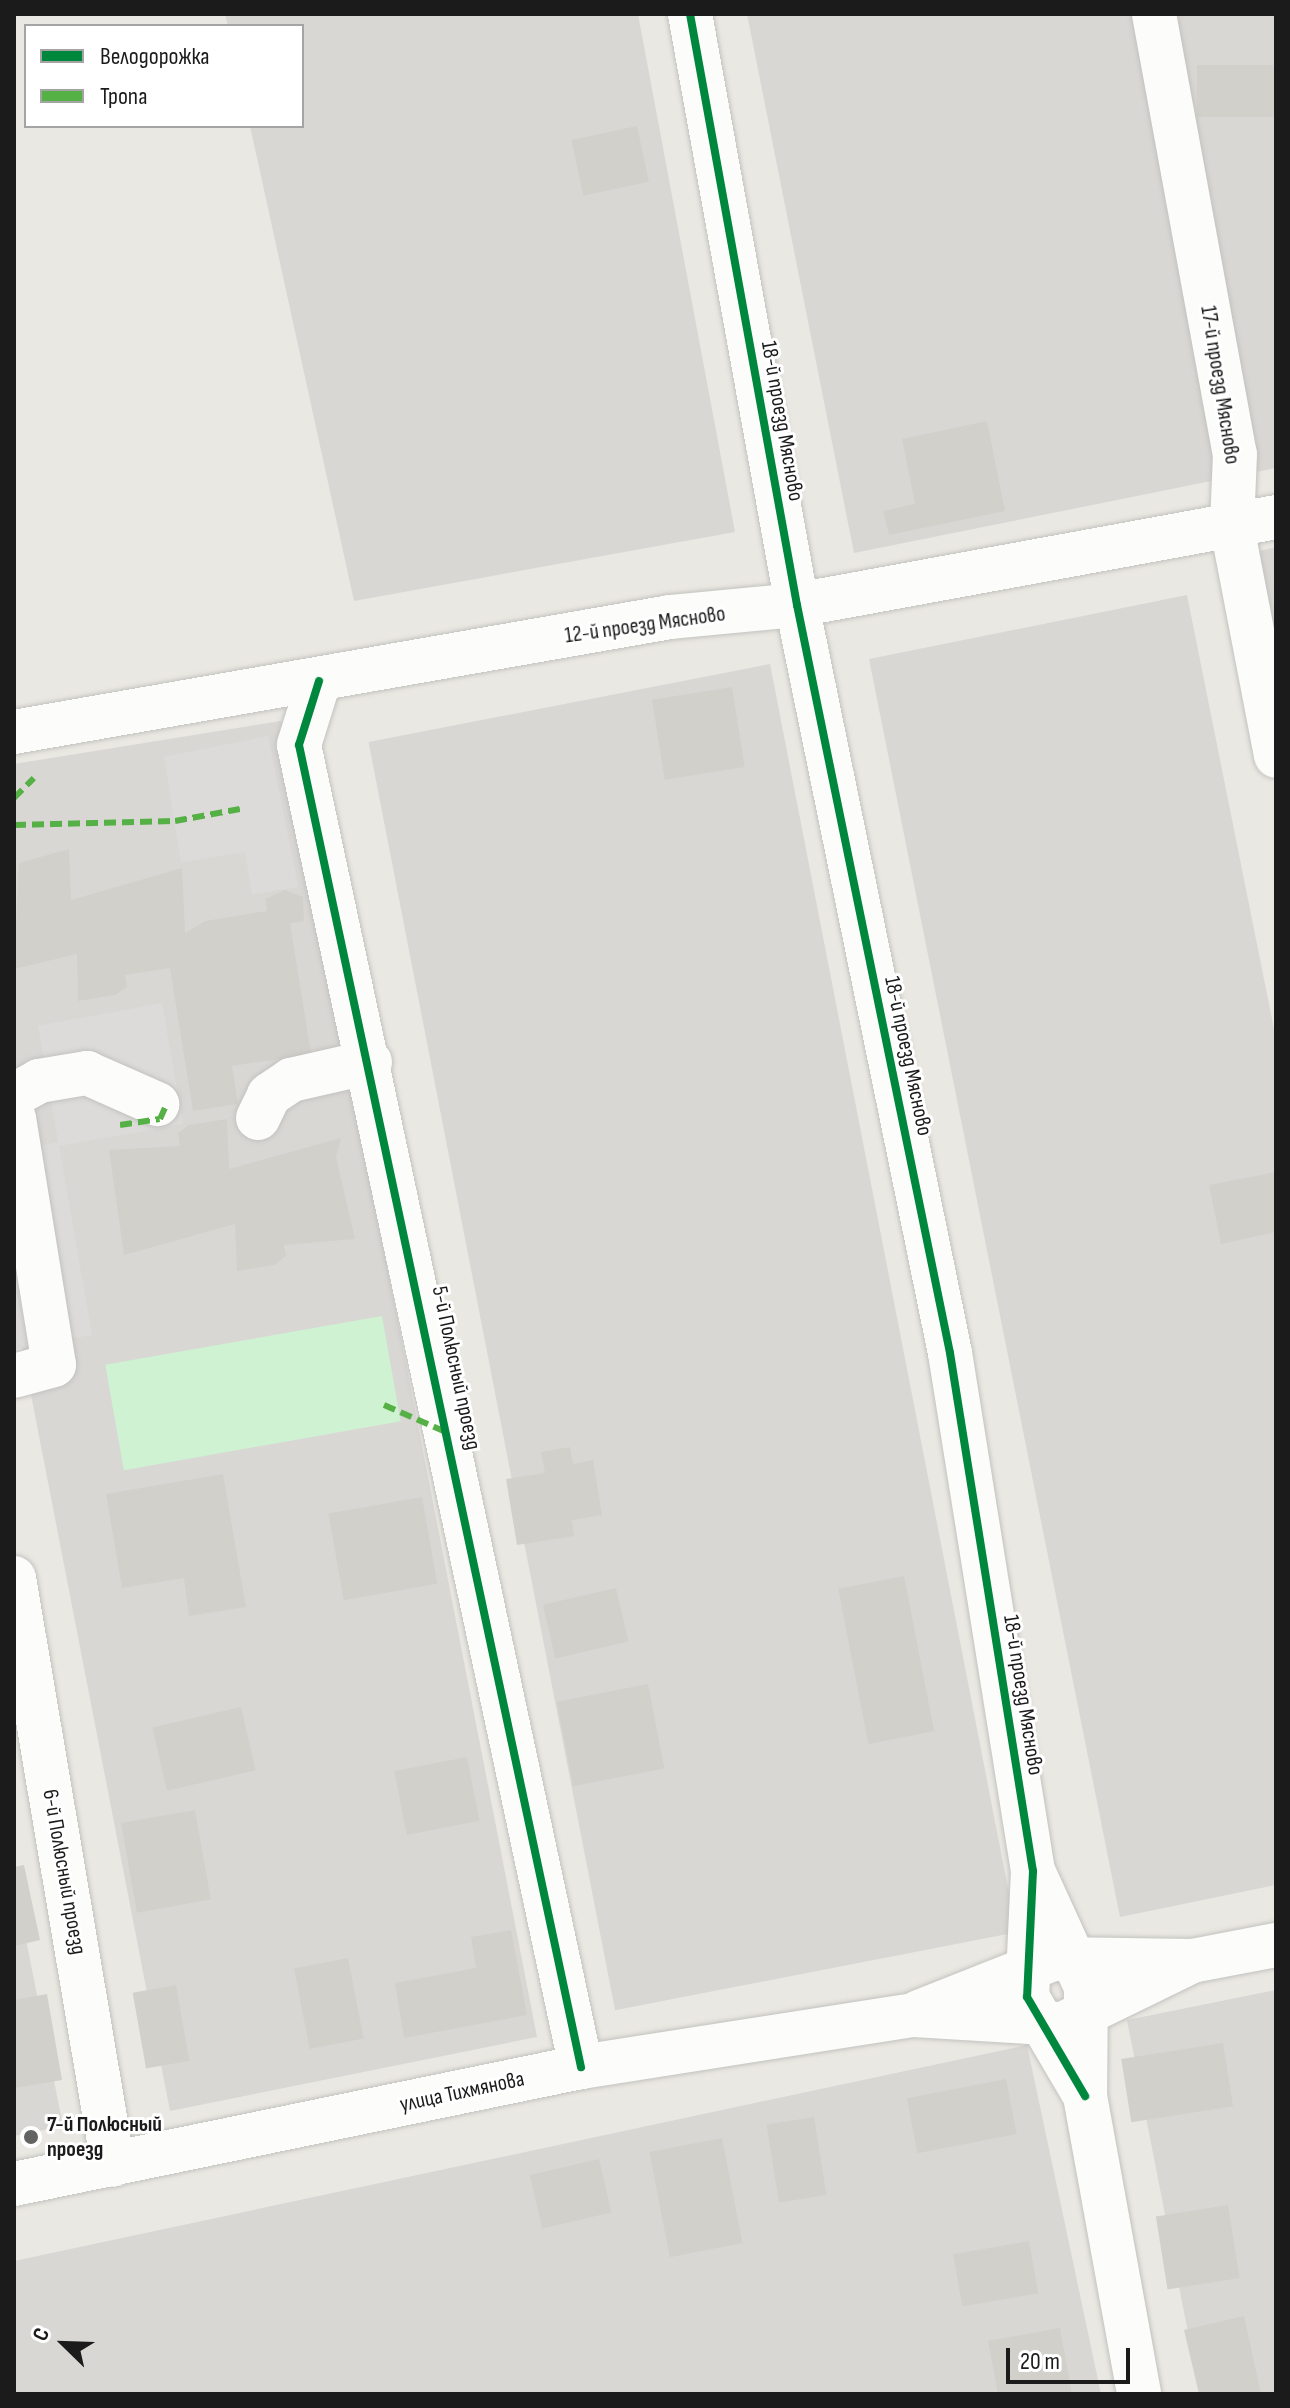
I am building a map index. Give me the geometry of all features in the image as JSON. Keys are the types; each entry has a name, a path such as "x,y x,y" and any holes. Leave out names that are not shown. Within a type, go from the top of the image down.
{"street":[{"name":"18-й проезд Мясново","path":"690,14 797,605 950,1353 1033,1871 1027,1997 1038,2025 1085,2096"},
{"name":"17-й проезд Мясново","path":"1154,14 1235,454 1232,527 1276,756"},
{"name":"12-й проезд Мясново","path":"14,732 319,681 670,617 797,605 1276,517"},
{"name":"5-й Полюсный проезд","path":"319,681 299,745 370,1062 581,2067"},
{"path":"258,1118 269,1095 291,1080 370,1062"},
{"path":"14,1095 39,1081 87,1073 157,1104"},
{"path":"14,1118 54,1365 14,1376"},
{"name":"6-й Полюсный проезд","path":"14,1578 113,2165"},
{"name":"18-й проезд Мясново","path":"1033,1871 1076,1957 1085,2018 1085,2096 1139,2394"},
{"name":"улица Тихмянова","path":"914,2015 1028,1964 1076,1957 1192,1961 1276,1945"},
{"name":"улица Тихмянова","path":"14,2184 581,2067 914,2015 1038,2025 1085,2018 1192,1961"}],"shaded area":[{"path":"225,14 638,14 735,532 354,601 250,128 304,128 304,24 228,24"},
{"path":"747,14 1276,14 1276,468 854,553"},
{"path":"1276,547 1276,637 1259,551"},
{"path":"1187,595 1276,1039 1276,1885 1120,1917 869,659"},
{"path":"770,664 1017,1932 615,2010 369,742"},
{"path":"281,721 537,2037 170,2111 14,1307 14,764"},
{"path":"268,736 298,887 252,894 245,852 181,862 164,757"},
{"path":"162,1003 183,1124 59,1146 92,1335 14,1349 14,1151 58,1142 38,1026"},
{"path":"14,1879 63,2126 14,2136"},
{"path":"1276,1990 1276,2394 1200,2394 1127,2020"},
{"path":"1027,2045 1101,2394 14,2394 14,2261"}],"green space":[{"path":"382,1316 401,1421 124,1470 105,1365"}],"building":[{"path":"1197,65 1276,65 1276,117 1197,117"},
{"path":"637,126 649,182 583,196 571,140"},
{"path":"987,421 1005,511 889,535 883,511 915,504 902,439"},
{"path":"732,687 745,767 665,780 652,700"},
{"path":"69,849 71,900 182,868 185,933 205,921 267,911 265,899 285,890 303,897 304,921 290,923 311,1054 232,1066 238,1104 193,1111 170,968 125,975 127,987 115,995 78,1001 77,954 14,969 19,863"},
{"path":"227,1119 229,1169 341,1138 336,1157 355,1239 284,1245 286,1256 274,1265 237,1271 235,1224 124,1255 109,1150 180,1146 178,1133 189,1125"},
{"path":"1276,1172 1276,1232 1221,1244 1209,1185"},
{"path":"570,1447 573,1464 593,1460 602,1515 572,1520 574,1536 517,1545 506,1479 545,1473 541,1452"},
{"path":"223,1474 246,1607 189,1616 184,1578 122,1588 106,1494"},
{"path":"422,1497 437,1584 344,1600 328,1513"},
{"path":"904,1576 934,1731 868,1744 838,1589"},
{"path":"616,1588 628,1642 555,1658 543,1605"},
{"path":"648,1684 664,1768 573,1786 557,1702"},
{"path":"241,1707 256,1770 167,1791 152,1727"},
{"path":"467,1757 479,1821 407,1835 394,1771"},
{"path":"195,1810 211,1900 137,1913 121,1823"},
{"path":"24,1865 40,1940 14,1946 14,1867"},
{"path":"511,1930 527,2015 404,2038 395,1983 476,1968 471,1937"},
{"path":"348,1958 364,2038 310,2049 294,1968"},
{"path":"176,1985 189,2061 146,2068 133,1993"},
{"path":"47,1994 62,2080 14,2088 14,2000"},
{"path":"1223,2043 1233,2106 1131,2122 1121,2059"},
{"path":"1006,2079 1017,2134 918,2153 907,2098"},
{"path":"814,2117 826,2195 779,2203 767,2125"},
{"path":"722,2138 742,2243 670,2257 649,2152"},
{"path":"599,2159 611,2213 542,2229 530,2175"},
{"path":"1228,2205 1240,2278 1167,2290 1156,2216"},
{"path":"1029,2241 1038,2293 962,2307 953,2254"},
{"path":"1244,2316 1261,2394 1199,2394 1184,2330"},
{"path":"1060,2328 1072,2394 998,2394 988,2341"}],"marked path":[{"path":"14,798 34,778"},
{"path":"14,825 175,821 240,809"},
{"path":"120,1125 160,1119 165,1108"},
{"path":"384,1405 448,1433"}],"cycle path":[{"path":"690,14 797,605 950,1353 1033,1871 1027,1997 1085,2096"},
{"path":"319,681 299,745 581,2067"}],"place":[{"name":"7-й Полюсный проезд","path":"31,2137"}]}
